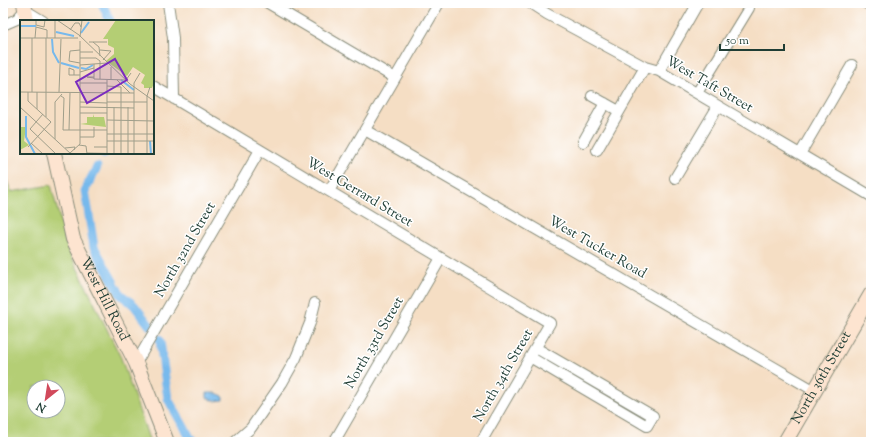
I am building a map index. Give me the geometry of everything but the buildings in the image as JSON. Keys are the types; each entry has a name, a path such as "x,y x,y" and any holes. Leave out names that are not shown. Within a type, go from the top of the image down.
{"street":[{"path":"168,3 173,38 174,99"},
{"path":"268,3 395,78"},
{"path":"329,191 439,3"},
{"name":"West Taft Street","path":"530,3 645,67 659,71 871,196"},
{"path":"659,71 698,3"},
{"path":"866,3 871,6"},
{"path":"697,93 749,8"},
{"path":"3,25 17,19 25,11 41,20"},
{"path":"800,154 852,65"},
{"path":"597,150 645,67"},
{"name":"West Gerrard Street","path":"154,87 550,323"},
{"path":"592,96 620,111"},
{"path":"583,142 605,103"},
{"path":"675,178 718,106"},
{"name":"West Tucker Road","path":"365,130 815,390"},
{"name":"North 32nd Street","path":"136,363 260,150"},
{"name":"West Hill Road","path":"54,154 73,239 136,363 167,442"},
{"name":"North 33rd Street","path":"334,442 441,258"},
{"name":"North 36th Street","path":"785,442 871,294"},
{"path":"235,442 251,428 282,383 296,358 310,323 315,303"},
{"name":"North 34th Street","path":"481,442 550,323"},
{"path":"530,357 647,426 653,416 536,348"}],"green space":[{"path":"3,169 11,192 51,185 67,247 121,358 150,442 3,442"}],"water":[{"path":"207,393 216,393 223,396 223,400 215,401 207,398"}],"waterway":[{"path":"102,3 110,20"},
{"path":"97,167 85,190 94,247 120,294 134,305 150,326"},
{"path":"159,339 168,399 194,442"}]}
